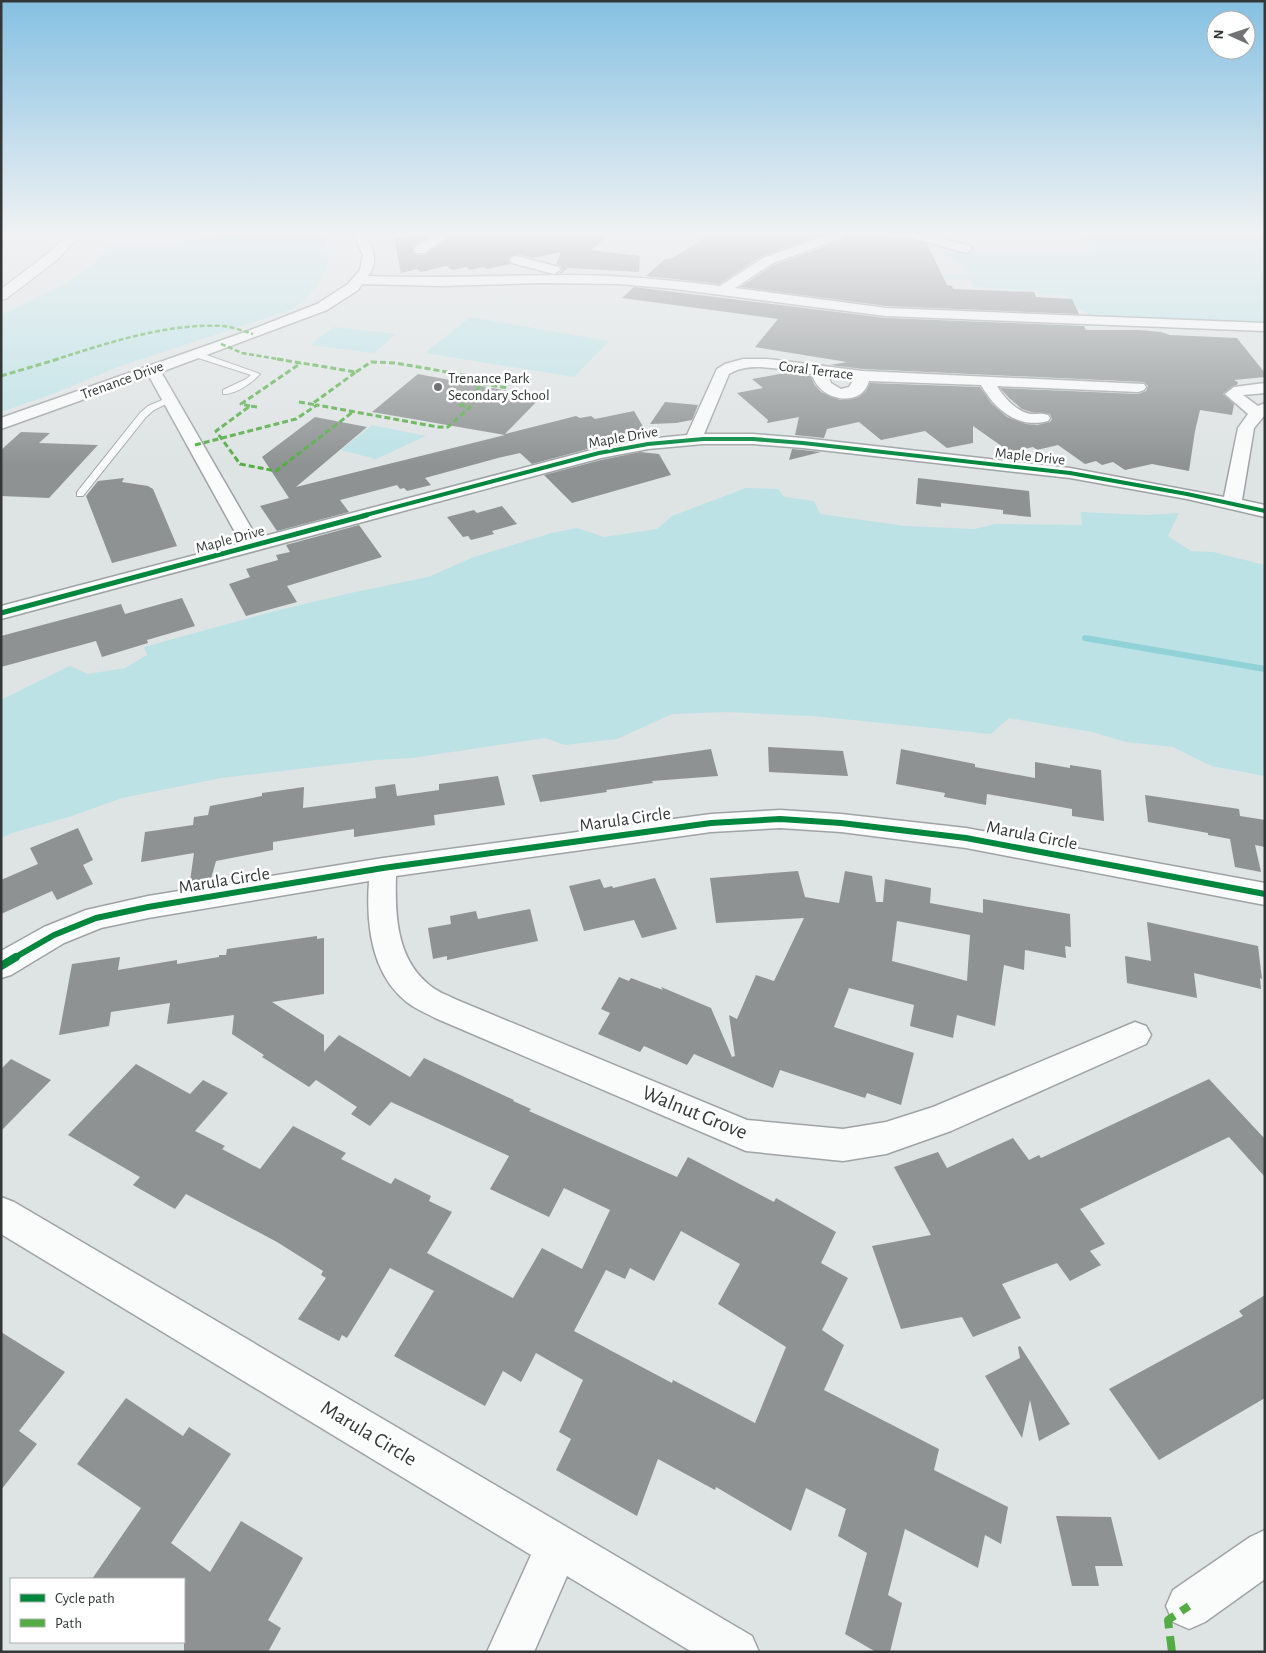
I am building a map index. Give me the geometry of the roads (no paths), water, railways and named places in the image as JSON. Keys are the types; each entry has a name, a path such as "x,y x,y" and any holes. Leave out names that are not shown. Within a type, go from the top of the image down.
{"street":[{"name":"Trenance Drive","path":"1,424 152,368 253,334 307,312"},
{"path":"890,312 1246,324 1265,327"},
{"name":"Coral Terrace","path":"693,440 722,372 730,367 743,364 768,364 819,370 824,386 832,392 838,393 856,391 862,384 863,376 1138,387"},
{"name":"Maple Drive","path":"152,368 252,546"},
{"path":"986,381 997,399 1017,414 1027,419 1042,418"},
{"path":"1232,504 1246,428 1262,416 1233,394 1240,390 1265,388"},
{"name":"Maple Drive","path":"1,613 599,453 648,444 693,440 753,439 1070,473 1265,511"},
{"name":"Marula Circle","path":"1,966 54,935 96,918 148,907 383,868 688,825 780,819 841,823 966,838 1265,894"},
{"name":"Walnut Grove","path":"383,868 381,904 386,941 397,971 416,992 446,1009 746,1135 843,1145 886,1138 939,1120 1135,1035"},
{"name":"Marula Circle","path":"1,1214 736,1652"},
{"path":"510,1652 558,1546"},
{"path":"1189,1606 1265,1552"}],"lane":[{"path":"195,354 256,374 249,380 226,392"},
{"path":"80,494 143,415 151,408 170,400"}],"waterway":[{"path":"1085,638 1265,669"}],"place":[{"name":"Trenance Park Secondary School","path":"438,387"}]}
